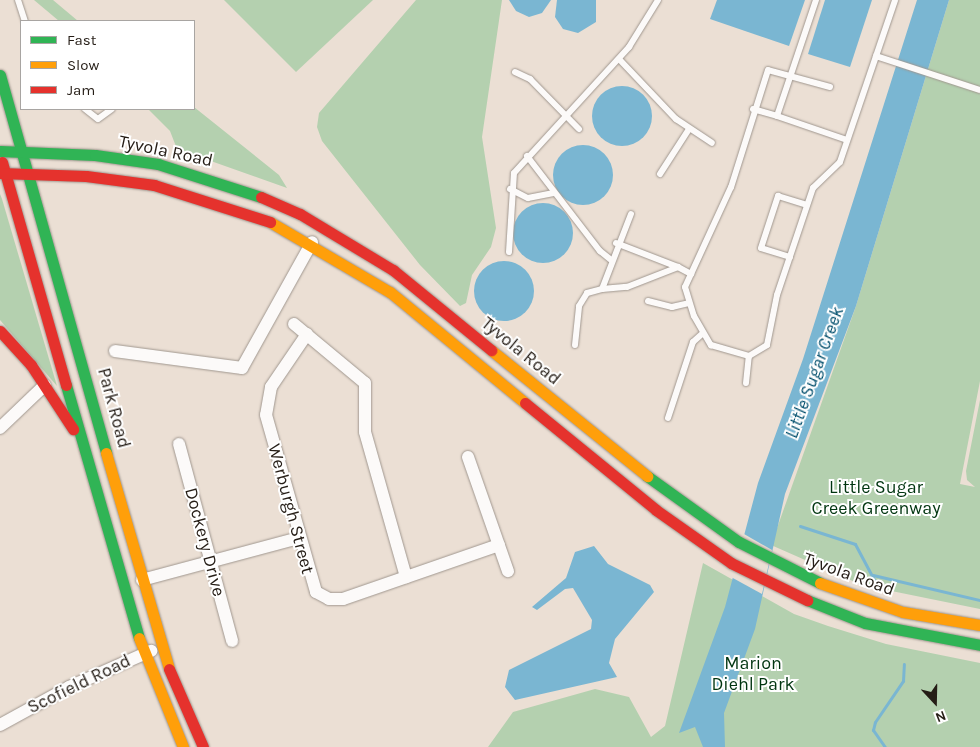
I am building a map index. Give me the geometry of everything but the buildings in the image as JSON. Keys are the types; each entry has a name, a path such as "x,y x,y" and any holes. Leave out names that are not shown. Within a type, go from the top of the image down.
{"main road":[{"name":"Park Road","path":"0,75 160,647 203,747"},
{"name":"Tyvola Road","path":"0,151 21,150 95,155 179,169 242,189 319,224 420,291 716,528 792,572 871,604 980,625"},
{"path":"0,157 2,173 92,472 144,654 183,747"},
{"name":"Tyvola Road","path":"2,173 109,178 174,190 240,209 312,242 390,292 710,549 788,592 865,623 980,644"},
{"path":"0,331 45,385 71,426 92,472"}],"street":[{"path":"115,351 242,368 312,242"},
{"path":"294,324 365,382 365,432 406,577"},
{"name":"Werburgh Street","path":"307,334 272,385 266,409 313,588 329,599 343,599 499,545"},
{"path":"0,428 45,385"},
{"name":"Dockery Drive","path":"179,444 232,641"},
{"path":"468,457 508,571"},
{"path":"142,580 299,538"},
{"name":"Scofield Road","path":"0,725 69,686 160,647"}],"lane":[{"path":"18,0 25,20"},
{"path":"509,252 510,188 527,156 619,59 641,32 658,0"},
{"path":"777,116 816,0"},
{"path":"830,87 790,78 768,70 753,109 731,187 685,290 702,334 711,345 749,356 762,353 770,339 790,257 807,205 816,184 840,162 879,56 895,0"},
{"path":"879,56 980,90"},
{"path":"619,59 689,129 712,143"},
{"path":"515,72 530,79 564,117 578,129"},
{"path":"753,109 848,140"},
{"path":"86,110 98,119 111,110"},
{"path":"660,174 689,129"},
{"path":"527,156 554,192 610,259"},
{"path":"510,188 528,198 554,192"},
{"path":"790,257 761,248 778,196 807,205"},
{"path":"602,289 616,243 632,214"},
{"path":"616,243 692,274"},
{"path":"574,345 579,306 587,293 602,289 627,287 678,267"},
{"path":"648,300 672,307 689,303"},
{"path":"668,418 693,342 702,334"},
{"path":"746,383 749,356"}],"green space":[{"path":"34,0 53,0 77,20 58,20"},
{"path":"224,0 373,0 296,72"},
{"path":"416,0 502,0 482,137 496,228 491,247 472,275 466,303 460,306 420,265 322,141 317,127 319,113"},
{"name":"Little Sugar Creek Greenway","path":"949,0 980,0 980,381 960,484 975,487 967,480 966,471 980,400 980,609 862,585 771,545 856,306"},
{"path":"195,108 279,175 287,188 177,149 170,131 149,110 195,110"},
{"path":"0,194 2,199 57,386 0,320"},
{"name":"Marion Diehl Park","path":"703,563 794,614 886,644 980,663 980,747 488,747 513,712 595,689 629,697 651,737 665,726"}],"water":[{"path":"509,0 551,0 542,13 529,17 516,11"},
{"path":"557,0 596,0 596,22 578,33 563,29 555,17"},
{"path":"717,0 805,0 789,46 710,19"},
{"path":"825,0 872,0 850,67 808,54"},
{"name":"Little Sugar Creek","path":"917,0 949,0 856,306 785,494 755,629 724,713 725,747 703,747 695,727 679,733 725,607 758,483 803,359"},
{"path":"616,86 628,86 644,94 650,104 652,116 650,128 644,138 628,146 616,146 600,138 592,122 592,110 600,94"},
{"path":"577,145 589,145 605,153 611,163 613,175 611,187 605,197 589,205 577,205 561,197 553,181 553,169 561,153"},
{"path":"537,203 549,203 565,211 571,221 573,233 571,245 565,255 549,263 537,263 521,255 513,239 513,227 521,211"},
{"path":"498,261 510,261 526,269 532,279 534,291 532,303 526,313 510,321 498,321 482,313 474,297 474,285 482,269"},
{"path":"594,546 608,564 650,585 654,592 615,639 609,663 617,677 515,700 505,687 509,670 591,629 592,620 573,588 565,589 537,610 532,607 566,578 575,552"}],"pier":[{"path":"744,534 772,550 762,594 731,577"}],"waterway":[{"path":"800,526 855,544 880,591"},
{"path":"873,575 980,600"},
{"path":"885,747 873,730 875,722 903,681 904,664"}],"traffic: fast":[{"path":"0,75 106,453"},
{"path":"0,151 95,155 158,164 261,197"},
{"path":"66,385 139,638"},
{"path":"647,476 739,542 820,583"},
{"path":"807,600 865,623 980,645"}],"traffic: slow":[{"path":"270,222 390,292 525,403"},
{"path":"491,350 647,476"},
{"path":"106,453 169,669"},
{"path":"820,583 903,612 980,625"},
{"path":"139,638 183,747"}],"traffic: jam":[{"path":"2,162 66,385"},
{"path":"0,173 86,176 154,185 270,222"},
{"path":"261,197 300,214 393,270 491,350"},
{"path":"0,331 31,365 73,429"},
{"path":"525,403 656,510 731,563 807,600"},
{"path":"169,669 203,747"}]}
